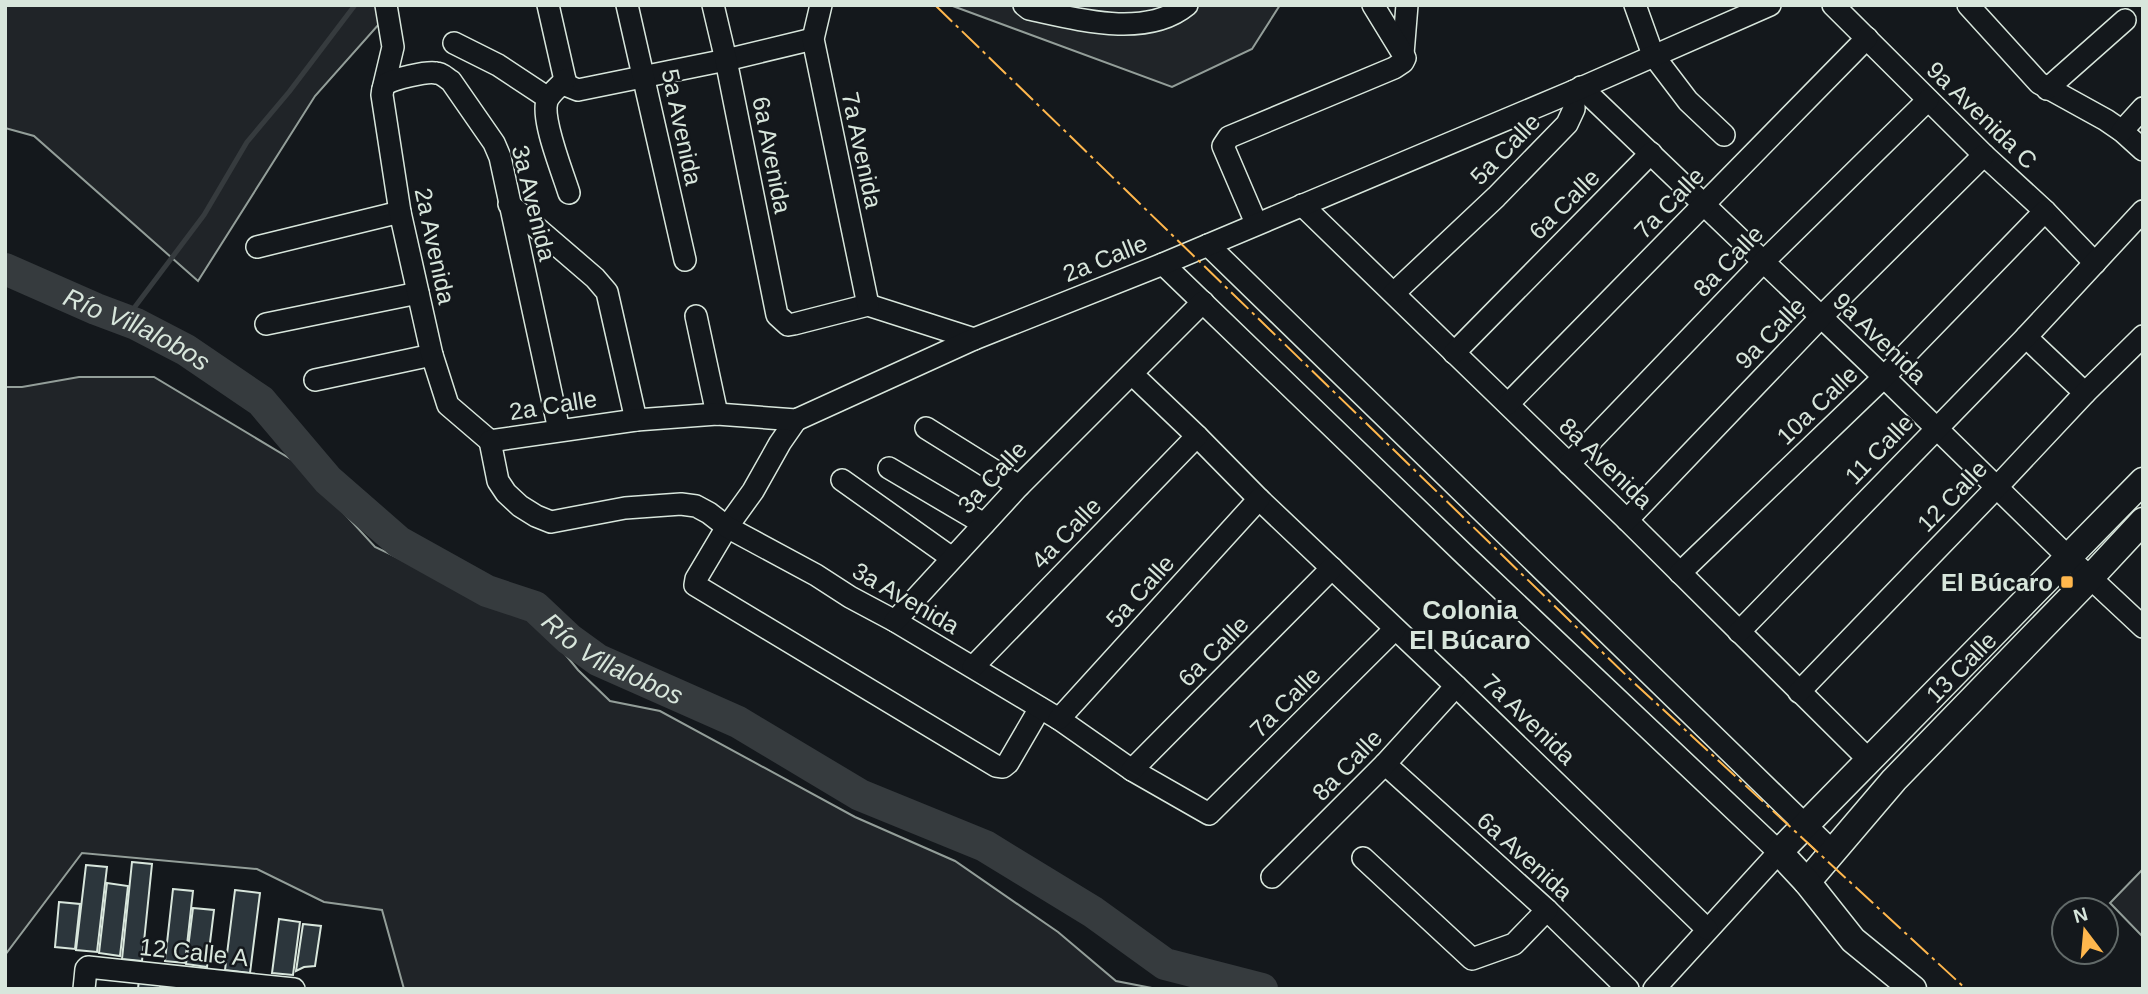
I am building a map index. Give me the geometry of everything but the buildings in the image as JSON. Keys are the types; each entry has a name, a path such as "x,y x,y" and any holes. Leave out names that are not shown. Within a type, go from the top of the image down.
{"main road":[{"name":"13 Calle","path":"1779,852 2143,481"},
{"name":"13 Calle","path":"1807,881 1894,780 2143,521"},
{"path":"1779,852 1807,881 1853,940 1913,989"}],"street":[{"path":"382,92 393,47 386,5"},
{"path":"548,5 565,80 568,86 578,90 813,39"},
{"name":"5a Avenida","path":"627,5 685,260"},
{"name":"6a Avenida","path":"713,5 777,315 788,324 794,324 868,305"},
{"name":"7a Avenida","path":"821,5 813,39 868,305"},
{"path":"1024,5 1029,9 1084,21 1116,23 1158,21 1175,15 1187,5"},
{"path":"1256,223 1223,146 1225,140 1403,62 1403,54 1373,5"},
{"path":"1403,54 1407,5"},
{"path":"1635,5 1653,55 1688,101 1724,135"},
{"name":"2a Calle","path":"448,405 490,441 514,439 559,429 717,414 796,421 974,340 1163,264 1577,89 1653,55 1730,13 1770,5"},
{"name":"9a Avenida C","path":"1833,5 2095,263"},
{"path":"1968,5 2039,83 2106,120 2143,150"},
{"path":"2047,89 2124,20"},
{"name":"7a Calle","path":"1508,404 1867,38"},
{"path":"454,43 498,65 548,98"},
{"name":"3a Avenida","path":"382,92 392,80 437,72 451,81 494,143 500,157 559,429"},
{"path":"565,80 548,98 545,108 569,193"},
{"name":"9a Avenida","path":"1577,89 1705,204 1996,488 2143,627"},
{"name":"5a Calle","path":"1394,293 1496,197 1567,124 1574,109 1577,89"},
{"name":"2a Avenida","path":"382,92 400,212 432,355 448,405"},
{"name":"8a Calle","path":"1569,464 1764,261 1928,100"},
{"path":"2122,131 2143,108"},
{"name":"6a Calle","path":"1454,353 1651,153"},
{"name":"9a Calle","path":"1627,520 1821,317 1984,155"},
{"path":"509,204 595,278 607,292 636,420"},
{"name":"8a Avenida","path":"1302,205 1627,520 1870,761"},
{"name":"10a Calle","path":"1680,573 1884,377 2045,211"},
{"name":"11 Calle","path":"1739,632 2026,337 2143,211"},
{"path":"257,247 400,212"},
{"path":"1208,244 1833,852"},
{"path":"1163,264 1779,852 1654,989"},
{"path":"266,324 418,293"},
{"name":"3a Calle","path":"895,621 1019,486 1203,302"},
{"path":"868,305 974,340"},
{"path":"696,316 717,414"},
{"name":"12 Calle","path":"1799,692 2085,393 2143,336"},
{"path":"2026,337 2085,393"},
{"path":"315,380 432,355"},
{"name":"7a Avenida","path":"1132,374 1707,929"},
{"path":"796,421 727,527 695,585 996,766 1003,767 1008,763 1040,708"},
{"path":"926,428 1019,486"},
{"name":"4a Calle","path":"973,667 1197,436"},
{"name":"3a Avenida","path":"490,441 498,481 520,506 536,516 551,522 625,508 681,504 696,506 727,527 816,575 1059,719 1132,770 1205,813 1211,812"},
{"path":"889,468 984,524"},
{"path":"842,480 952,558"},
{"name":"5a Calle","path":"1059,719 1259,499"},
{"name":"6a Calle","path":"1132,770 1332,568"},
{"name":"7a Calle","path":"1211,812 1395,629"},
{"name":"8a Calle","path":"1272,877 1385,764 1457,686"},
{"name":"6a Avenida","path":"1385,764 1547,910 1628,989"},
{"path":"1363,858 1472,959 1514,944 1547,910"},
{"name":"12 Calle A","path":"84,989 88,967 294,989"}],"shaded area":[{"path":"5,5 396,5 315,96 198,281 34,136 5,128"},
{"path":"950,5 1280,5 1252,49 1172,87"},
{"path":"79,377 154,377 299,464 375,547 542,626 578,670 610,701 660,711 855,817 955,861 1058,932 1116,981 1157,989 404,989 382,910 324,902 257,869 82,853 5,955 5,387 22,387"},
{"path":"2143,869 2143,937 2120,913 2120,896 2117,896"}],"waterway":[{"path":"125,320 204,215 247,142 355,5"},
{"name":"Río Villalobos","path":"5,269 136,324 186,350 261,401 328,480 399,542 487,591 535,607 569,639 598,660 738,722 860,795 985,846 1093,912 1165,964 1262,989"}],"power":[{"path":"935,5 1630,679 1966,989"}],"place":[{"name":"El Búcaro","path":"2067,582"}],"district":[{"name":"Colonia El Búcaro","path":"1470,625"}]}
